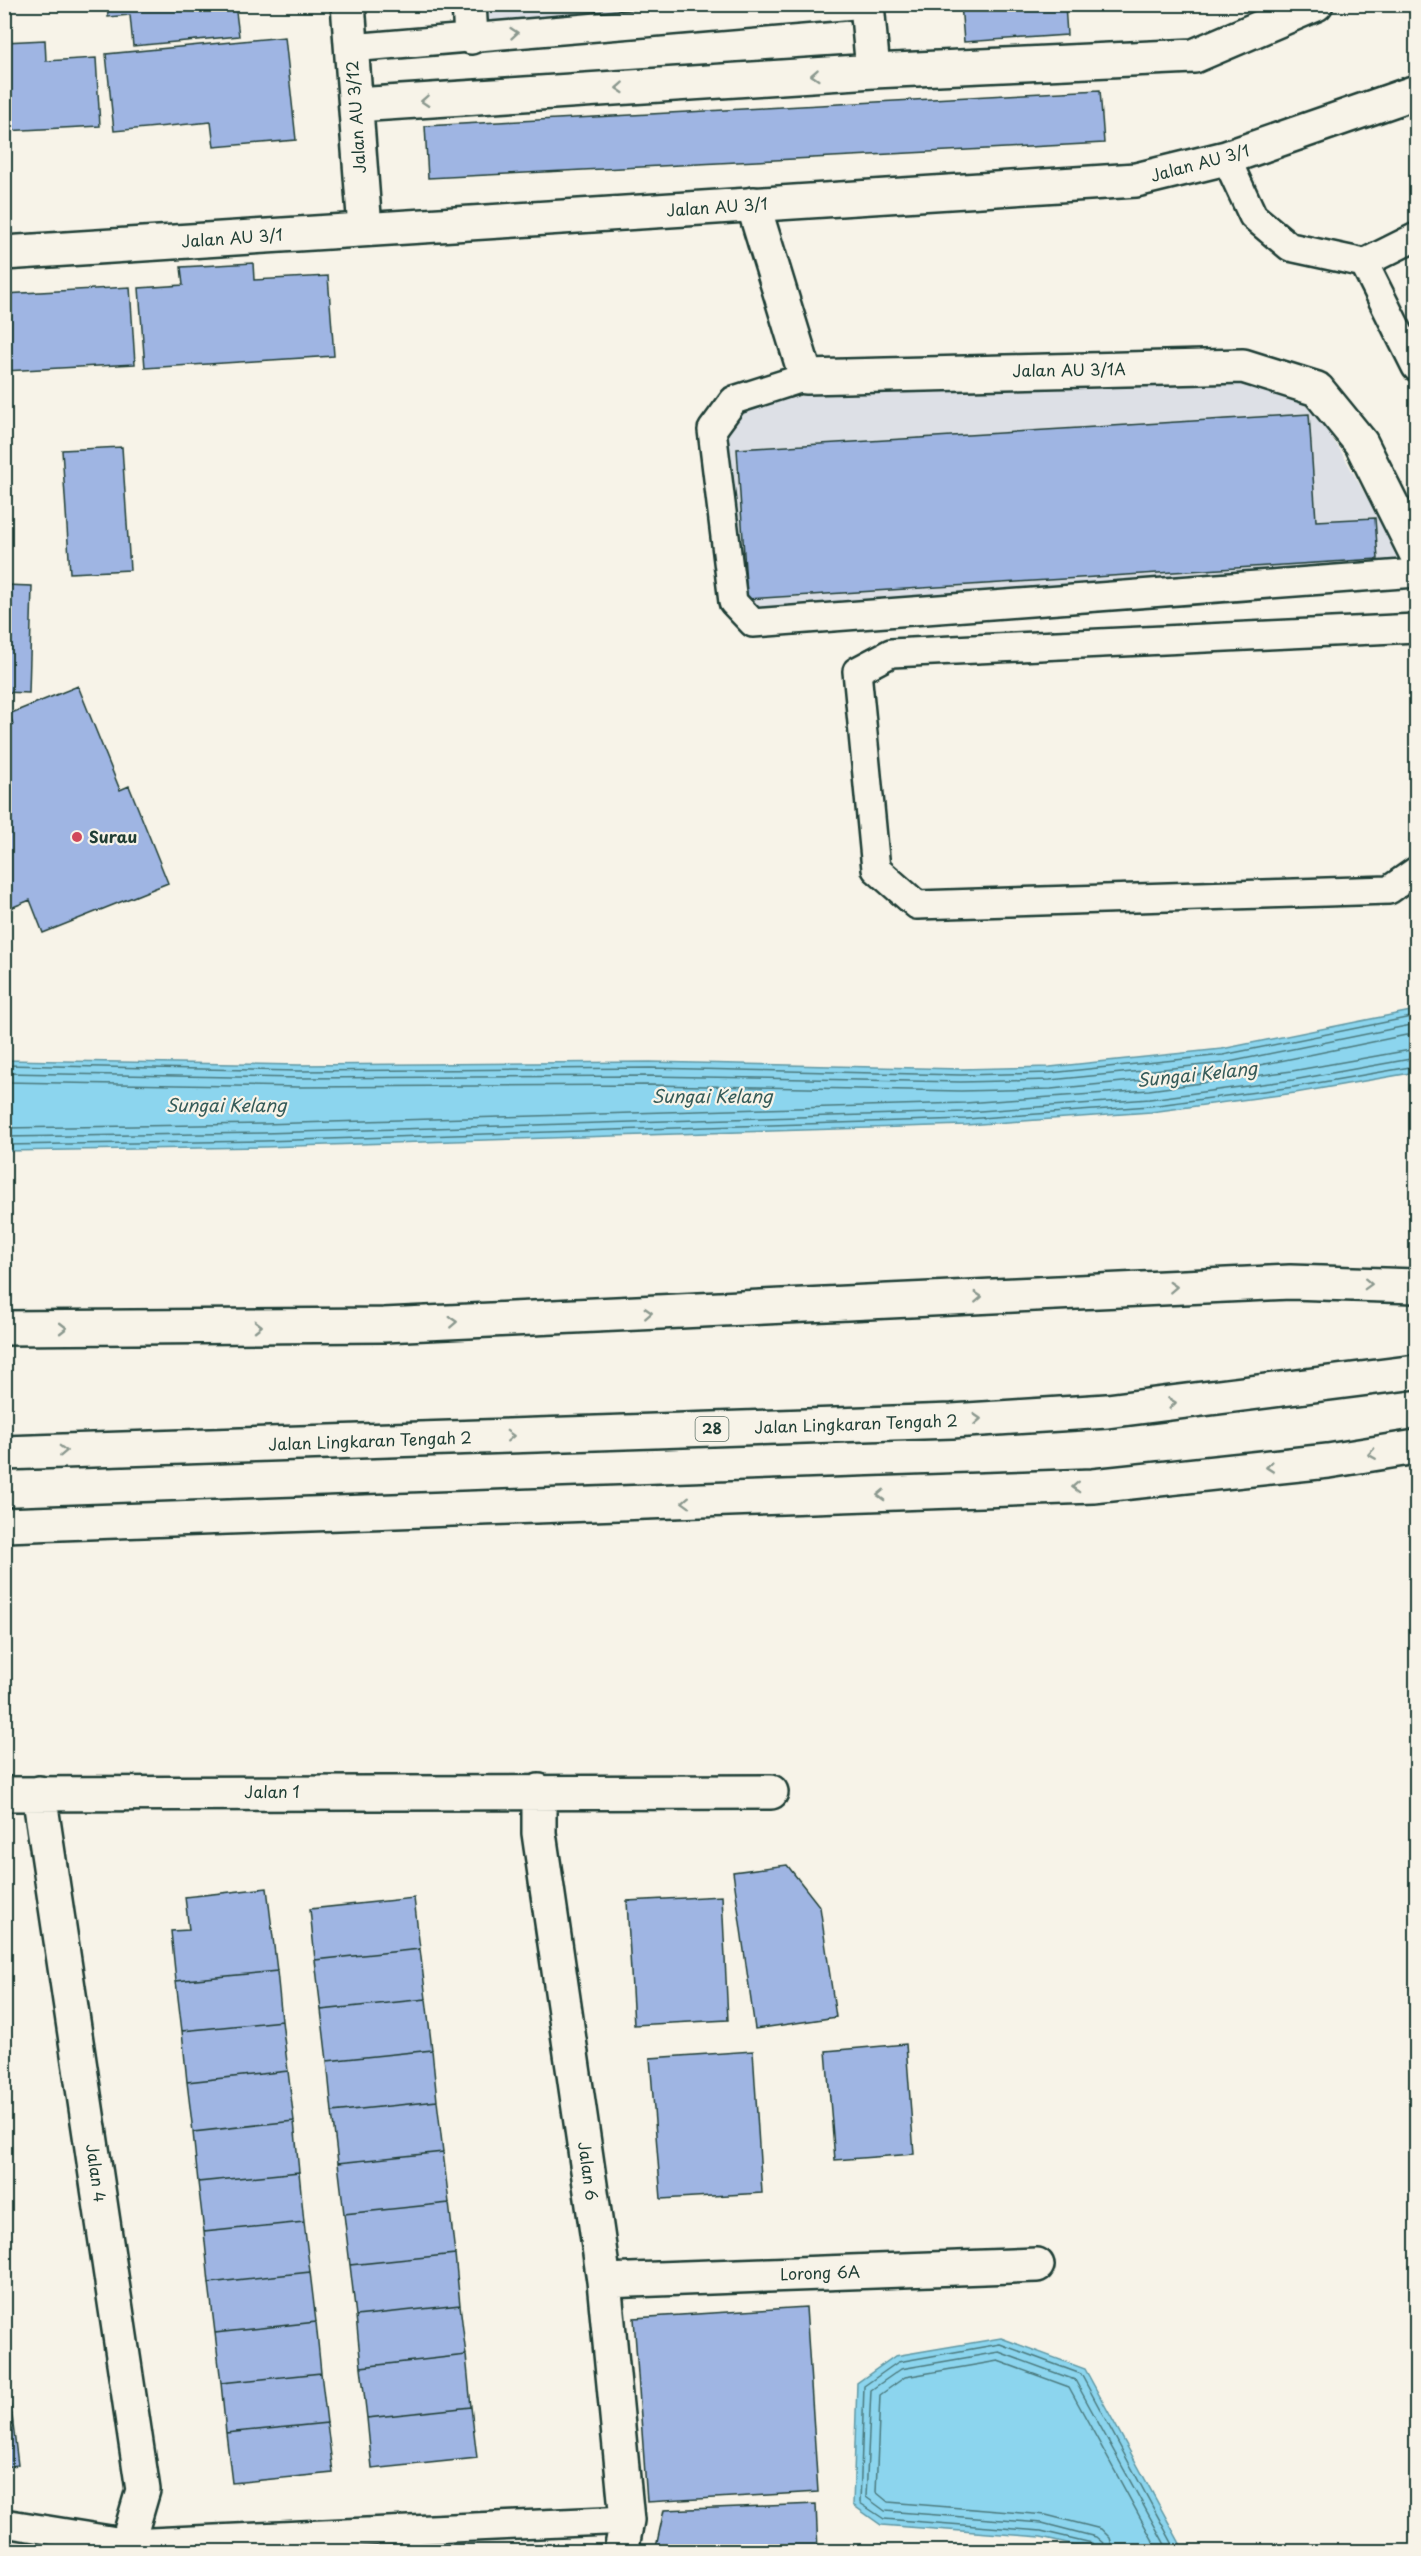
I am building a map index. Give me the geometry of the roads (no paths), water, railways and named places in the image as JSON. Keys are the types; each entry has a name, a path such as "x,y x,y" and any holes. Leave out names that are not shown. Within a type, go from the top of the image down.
{"main road":[{"name":"Jalan AU 3/12","path":"348,4 365,229"},
{"path":"469,4 471,37"},
{"path":"867,4 873,71"},
{"path":"356,105 873,71 1194,56 1264,16 1316,4"},
{"name":"Jalan AU 3/1","path":"4,252 1136,180 1226,158 1416,92"},
{"path":"753,204 806,377"},
{"name":"Jalan AU 3/1A","path":"806,377 1243,366 1317,389 1361,443 1416,553"},
{"path":"4,1328 384,1325 1290,1282 1416,1286"},
{"name":"Jalan Lingkaran Tengah 2","path":"4,1453 952,1421 1107,1411 1416,1372"},
{"path":"4,1525 1093,1486 1328,1461 1416,1447"},
{"name":"Jalan 6","path":"539,1791 539,1833 604,2281 627,2520 621,2552"},
{"name":"Jalan 1","path":"4,1794 771,1792"},
{"name":"Jalan 4","path":"39,1793 143,2490 127,2547"},
{"name":"Lorong 6A","path":"604,2281 1037,2265"}],"lane":[{"path":"351,48 867,4"},
{"path":"1226,158 1253,216 1290,248 1364,263 1416,237"},
{"path":"1364,263 1416,367"},
{"path":"806,377 735,400 712,430 733,602 753,623 1416,573"},
{"path":"1416,628 891,653 858,671 876,869 916,905 1389,890 1416,871"},
{"path":"4,2523 127,2547 627,2520"}],"water":[{"name":"Sungai Kelang","path":"1416,1010 1416,1072 1295,1093 1151,1112 966,1125 264,1147 5,1151 5,1060 299,1065 650,1062 961,1069 1050,1067 1222,1049"},
{"path":"1001,2338 1085,2369 1183,2549 1180,2552 1102,2551 1041,2537 881,2525 853,2505 857,2383 895,2356"},
{"path":"872,2546 950,2551 867,2551"}],"place":[{"name":"Surau","path":"77,837"}]}
